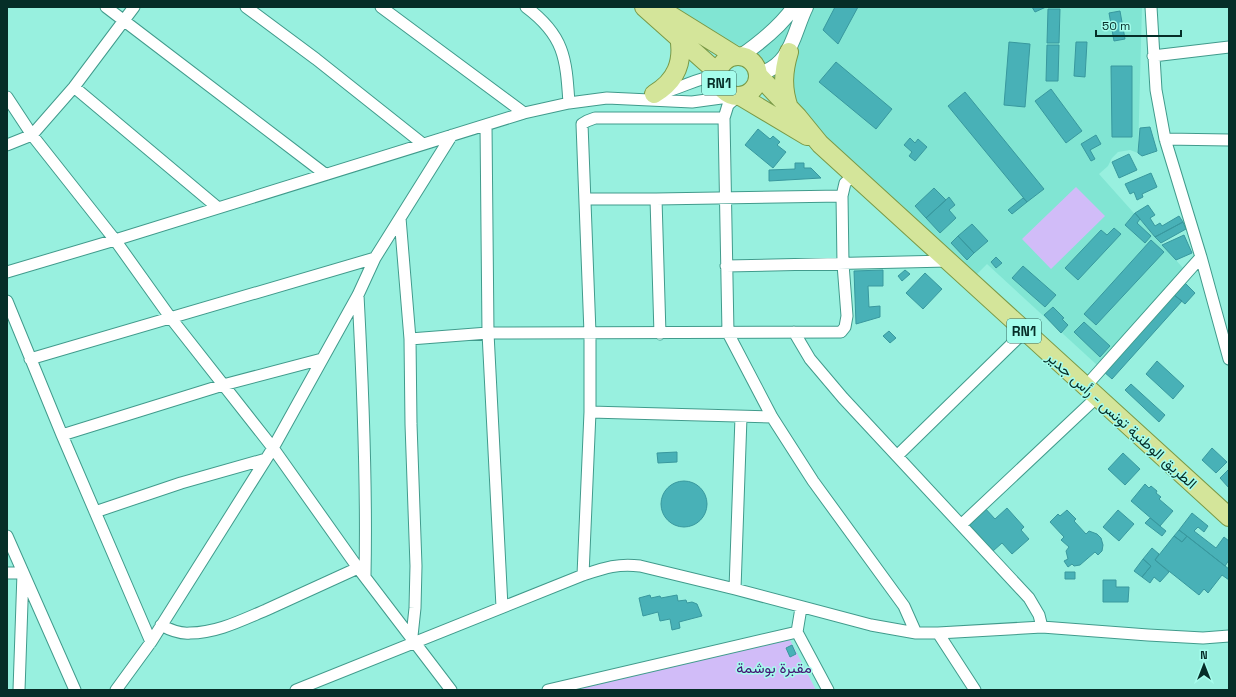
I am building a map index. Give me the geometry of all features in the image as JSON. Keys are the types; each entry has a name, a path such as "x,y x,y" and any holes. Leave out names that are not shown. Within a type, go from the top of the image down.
{"main road":[{"name":"RN1","path":"644,7 679,36 718,74 721,87 725,91 738,96 751,91 755,87 758,75 751,60 738,56 656,7"},
{"path":"654,94 668,84 678,70 681,53 679,36"},
{"path":"789,52 784,66 783,80 784,95 789,108"},
{"name":"RN1","path":"718,74 724,61 738,56"},
{"name":"الطريق الوطنية تونس - رأس جدير","path":"758,75 820,144 1024,332 1229,517"},
{"name":"الطريق الوطنية تونس - رأس جدير","path":"738,96 820,144"}],"street":[{"path":"106,7 325,174"},
{"path":"7,145 32,135 74,87 134,7"},
{"path":"246,7 316,59 423,144"},
{"path":"381,7 524,113"},
{"path":"526,7 546,25 563,52 569,103"},
{"path":"738,56 768,36 788,16 794,7"},
{"path":"758,75 773,69 789,52 806,7"},
{"path":"1151,7 1156,90 1165,139 1201,257 1229,359"},
{"path":"1154,56 1229,47"},
{"path":"626,98 668,92 699,79 718,74"},
{"path":"74,87 217,207"},
{"path":"7,272 524,113 569,103 607,98 692,102 738,96"},
{"path":"738,96 728,105 724,118 728,333 772,417 813,481 904,606 916,633"},
{"path":"7,97 32,135 115,240 170,317 273,448 361,571 414,639 451,690"},
{"path":"583,575 590,412 590,333 582,124 587,120 595,118 724,118"},
{"path":"486,125 488,333 502,607"},
{"path":"116,690 151,642 273,448 358,295 375,258 452,135"},
{"path":"1165,139 1229,140"},
{"path":"410,339 488,333 660,334 841,332 844,330 847,316 843,264 842,196 845,183 854,175"},
{"path":"586,198 656,200 842,196"},
{"path":"656,200 660,334"},
{"path":"400,218 410,339 411,424 416,566 414,639"},
{"path":"962,524 1091,392 1201,257"},
{"path":"30,360 170,317 375,258"},
{"path":"726,266 948,261"},
{"path":"358,295 364,401 366,506 361,571"},
{"path":"7,301 30,360 151,642"},
{"path":"794,332 815,364 843,398 962,524 1029,598 1039,615 1042,627"},
{"path":"898,456 1024,332"},
{"path":"62,435 223,385 322,359"},
{"path":"590,412 772,417"},
{"path":"735,589 741,417"},
{"path":"95,512 181,483 266,459"},
{"path":"7,536 75,690"},
{"path":"296,690 315,687 414,639 502,607 583,575 608,567 624,564 640,566 735,589 801,608 892,630 916,633 1042,627 1148,636 1203,638 1229,636"},
{"path":"161,626 178,632 189,633 219,628 239,622 305,593 361,571"},
{"path":"7,573 23,573"},
{"path":"18,690 23,573"},
{"path":"801,608 797,632 828,690"},
{"path":"548,690 797,632"},
{"path":"938,633 975,690"}],"shaded area":[{"path":"663,7 1142,7 1138,153 1130,150 1118,152 1112,158 1108,166 1099,174 1183,268 1097,365 987,264 973,278 781,96 762,64 746,49"}],"green space":[{"path":"1076,187 1105,216 1051,269 1022,239"},
{"name":"مقبرة بوشمة","path":"790,640 816,690 561,690"}],"building":[{"path":"835,7 858,7 838,44 823,30"},
{"path":"1032,7 1046,7 1035,12"},
{"path":"1048,9 1060,9 1059,43 1047,43"},
{"path":"1120,11 1125,39 1114,41 1109,13"},
{"path":"1009,42 1030,44 1025,107 1004,105"},
{"path":"1076,42 1087,42 1085,77 1074,76"},
{"path":"1047,45 1059,45 1058,81 1046,81"},
{"path":"836,62 892,109 876,129 819,82"},
{"path":"1111,66 1132,66 1132,137 1112,137"},
{"path":"1051,89 1082,131 1066,143 1035,101"},
{"path":"965,92 1044,189 1027,202 948,106"},
{"path":"1150,127 1157,151 1142,156 1138,153 1140,128"},
{"path":"758,129 770,139 773,136 780,142 777,145 786,152 773,168 745,145"},
{"path":"1096,135 1101,144 1090,150 1095,159 1091,161 1081,144"},
{"path":"910,138 915,143 918,139 927,147 915,161 909,156 912,152 904,145"},
{"path":"1129,154 1137,170 1119,178 1112,162"},
{"path":"795,163 804,163 804,168 811,168 821,178 769,181 769,170 795,169"},
{"path":"1151,173 1157,187 1142,194 1143,197 1137,200 1134,192 1130,194 1125,184"},
{"path":"934,188 946,200 926,218 915,206"},
{"path":"949,197 955,205 949,210 956,218 940,233 926,218"},
{"path":"1023,198 1027,202 1012,214 1008,210"},
{"path":"1148,205 1155,215 1150,218 1155,226 1160,223 1162,226 1179,216 1183,222 1155,237 1135,213"},
{"path":"1135,213 1140,219 1137,223 1151,236 1145,243 1125,225"},
{"path":"1183,222 1186,229 1161,243 1155,237"},
{"path":"972,224 988,241 974,253 958,236"},
{"path":"1114,228 1121,234 1078,280 1065,268 1101,230 1107,235"},
{"path":"1184,235 1192,253 1176,260 1162,245"},
{"path":"958,236 974,253 967,260 951,243"},
{"path":"1151,240 1164,252 1096,325 1084,314"},
{"path":"996,257 1002,263 996,268 991,262"},
{"path":"1023,266 1056,295 1045,307 1012,278"},
{"path":"883,270 883,286 868,286 869,307 880,306 880,317 856,324 854,271"},
{"path":"905,270 910,274 902,281 898,276"},
{"path":"925,273 942,289 923,309 906,293"},
{"path":"1184,282 1195,293 1185,304 1173,294"},
{"path":"1173,294 1182,301 1112,379 1103,371"},
{"path":"1053,307 1064,318 1062,319 1068,325 1061,333 1044,315"},
{"path":"1084,322 1110,346 1100,357 1074,332"},
{"path":"889,331 896,338 890,343 883,336"},
{"path":"1157,361 1184,386 1173,399 1146,374"},
{"path":"1131,384 1165,415 1159,422 1125,390"},
{"path":"1212,448 1227,462 1216,473 1202,460"},
{"path":"677,452 677,462 658,463 657,453"},
{"path":"1123,453 1140,469 1125,485 1108,469"},
{"path":"1229,469 1229,488 1220,478"},
{"path":"684,481 697,485 703,491 707,504 703,517 697,523 684,527 671,523 665,517 661,504 665,491 671,485"},
{"path":"1145,484 1149,488 1151,486 1157,491 1156,493 1161,497 1159,499 1173,511 1160,526 1131,501"},
{"path":"984,507 995,519 1007,508 1024,527 1021,530 1029,539 1012,554 1002,543 993,551 967,522"},
{"path":"1067,510 1076,519 1074,521 1086,534 1089,531 1097,534 1101,538 1103,545 1102,551 1098,555 1095,552 1080,565 1074,566 1072,564 1068,567 1064,561 1068,559 1066,551 1069,547 1061,540 1064,537 1050,522 1058,514 1060,516"},
{"path":"1118,510 1134,524 1119,541 1103,527"},
{"path":"1192,513 1208,526 1204,532 1198,527 1194,531 1216,548 1224,537 1229,541 1229,560 1225,566 1179,530"},
{"path":"1150,518 1166,531 1162,536 1145,523"},
{"path":"1179,530 1187,536 1182,542 1174,536"},
{"path":"1174,536 1182,542 1187,536 1229,569 1229,580 1222,575 1208,593 1204,589 1199,595 1155,560"},
{"path":"1152,548 1159,554 1155,560 1169,572 1160,582 1154,577 1150,583 1142,577 1151,566 1143,559"},
{"path":"1143,559 1151,566 1142,577 1134,571"},
{"path":"1065,572 1075,572 1075,579 1065,579"},
{"path":"1103,580 1116,580 1116,587 1129,587 1128,602 1103,602"},
{"path":"650,595 651,598 660,596 661,598 677,595 678,601 686,600 687,603 692,602 697,604 702,616 679,622 680,628 672,630 670,619 660,621 658,612 643,616 639,598"},
{"path":"792,645 796,654 790,657 786,648"}]}
